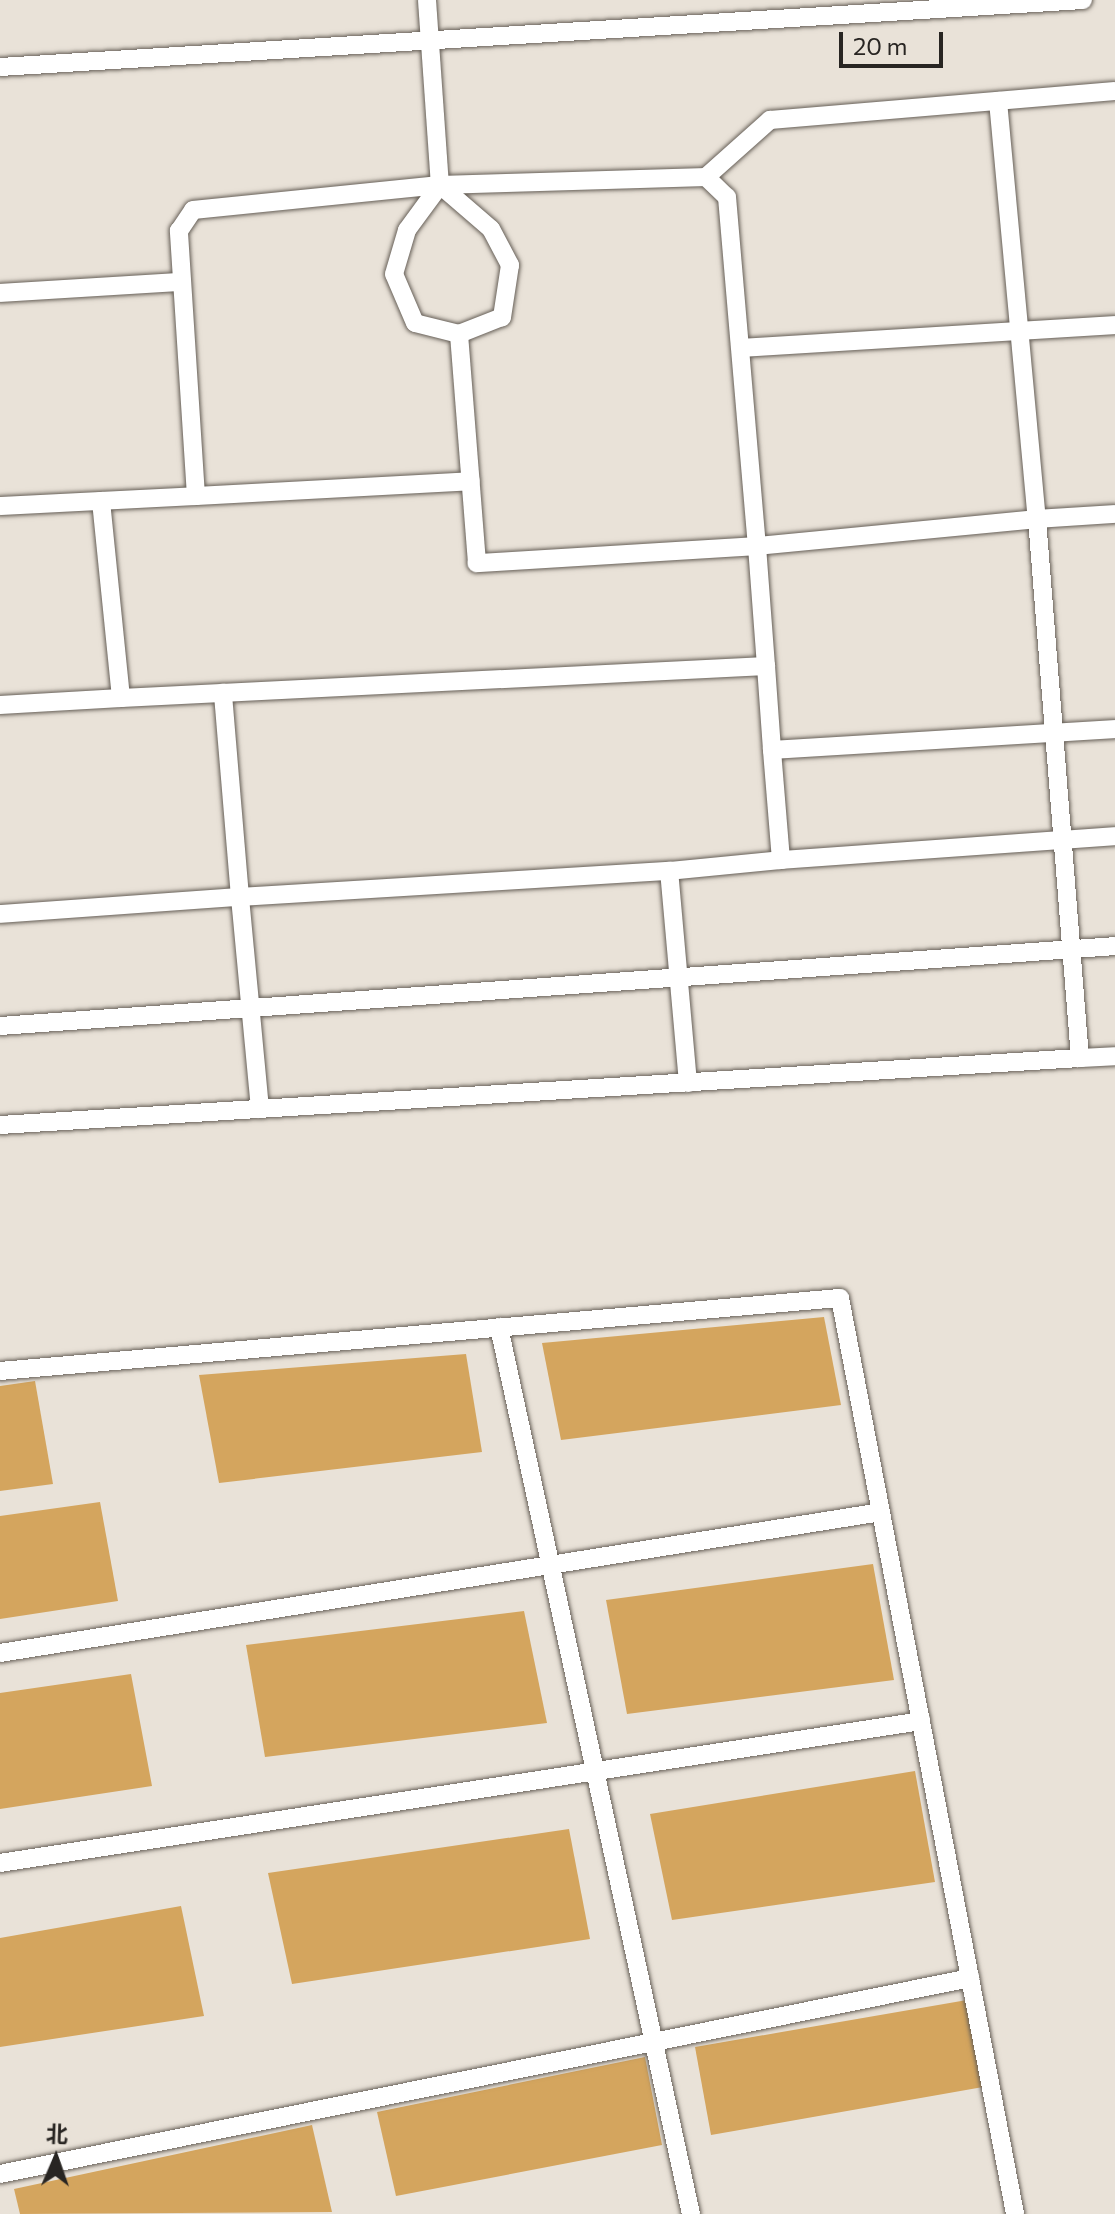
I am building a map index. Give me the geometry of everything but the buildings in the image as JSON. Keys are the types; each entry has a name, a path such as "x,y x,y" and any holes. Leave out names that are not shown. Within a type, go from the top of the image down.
{"lane":[{"path":"427,0 440,185 407,230 394,274 415,323 459,334 502,317 510,265 491,229 440,185"},
{"path":"0,67 1083,0"},
{"path":"196,496 179,231 193,210 440,185 706,177 770,120 1115,91"},
{"path":"998,101 1037,519 1080,1058"},
{"path":"706,177 727,197 781,860"},
{"path":"0,293 182,282"},
{"path":"741,348 1115,325"},
{"path":"459,334 477,563 757,546 1115,514"},
{"path":"0,506 471,481"},
{"path":"101,501 121,698"},
{"path":"0,705 766,666"},
{"path":"223,693 260,1109"},
{"path":"772,750 1115,729"},
{"path":"0,914 669,871 1115,836"},
{"path":"669,871 688,1083"},
{"path":"0,1026 1115,946"},
{"path":"0,1125 1115,1056"},
{"path":"0,1371 840,1298 1015,2214"},
{"path":"499,1327 691,2214"},
{"path":"0,1653 881,1512"},
{"path":"0,1863 921,1721"},
{"path":"0,2174 970,1978"}]}
